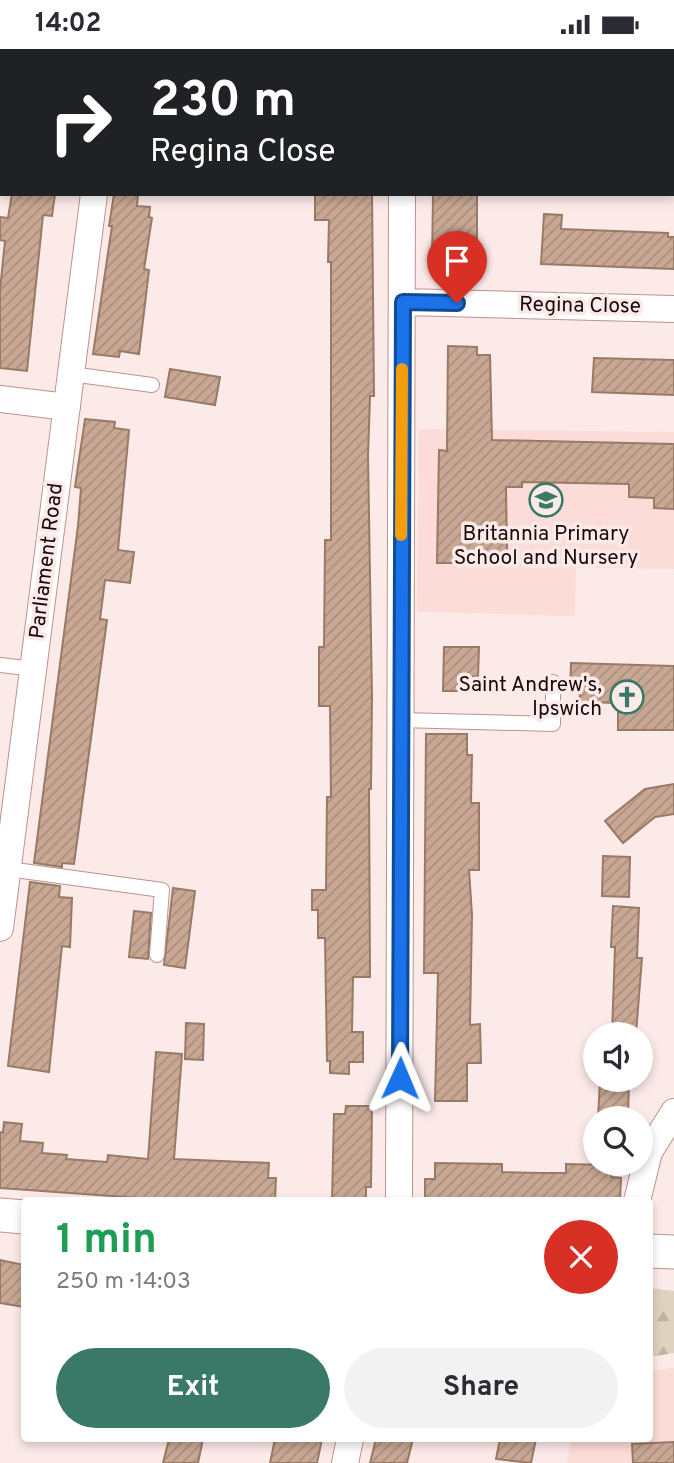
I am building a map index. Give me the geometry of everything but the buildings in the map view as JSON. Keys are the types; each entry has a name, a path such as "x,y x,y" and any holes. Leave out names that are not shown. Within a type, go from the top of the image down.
{"street":[{"name":"Parliament Road","path":"0,928 6,860 34,669 94,196"},
{"path":"399,1197 402,196"},
{"name":"Regina Close","path":"403,302 674,309"},
{"path":"0,398 67,407"},
{"path":"638,1197 649,1152 674,1112"},
{"path":"0,1215 21,1217"},
{"path":"653,1251 674,1252"},
{"path":"345,1463 349,1442"}],"lane":[{"path":"71,374 152,385"},
{"path":"0,665 34,669"},
{"path":"400,720 553,724 553,682"},
{"path":"6,860 162,890 158,955"}],"shaded area":[{"name":"Britannia Primary School and Nursery","path":"419,429 674,432 674,569 576,568 575,616 417,612"},
{"path":"674,1368 674,1463 566,1463 571,1442 653,1442 653,1371"}],"green space":[{"path":"653,1288 674,1291 674,1353 653,1356"}],"slow traffic":[{"path":"401,535 402,369"}],"place":[{"name":"Britannia Primary School and Nursery","path":"546,500"},
{"name":"Saint Andrew's, Ipswich","path":"627,697"}],"route":[{"path":"400,1078 403,302 457,303"}]}
